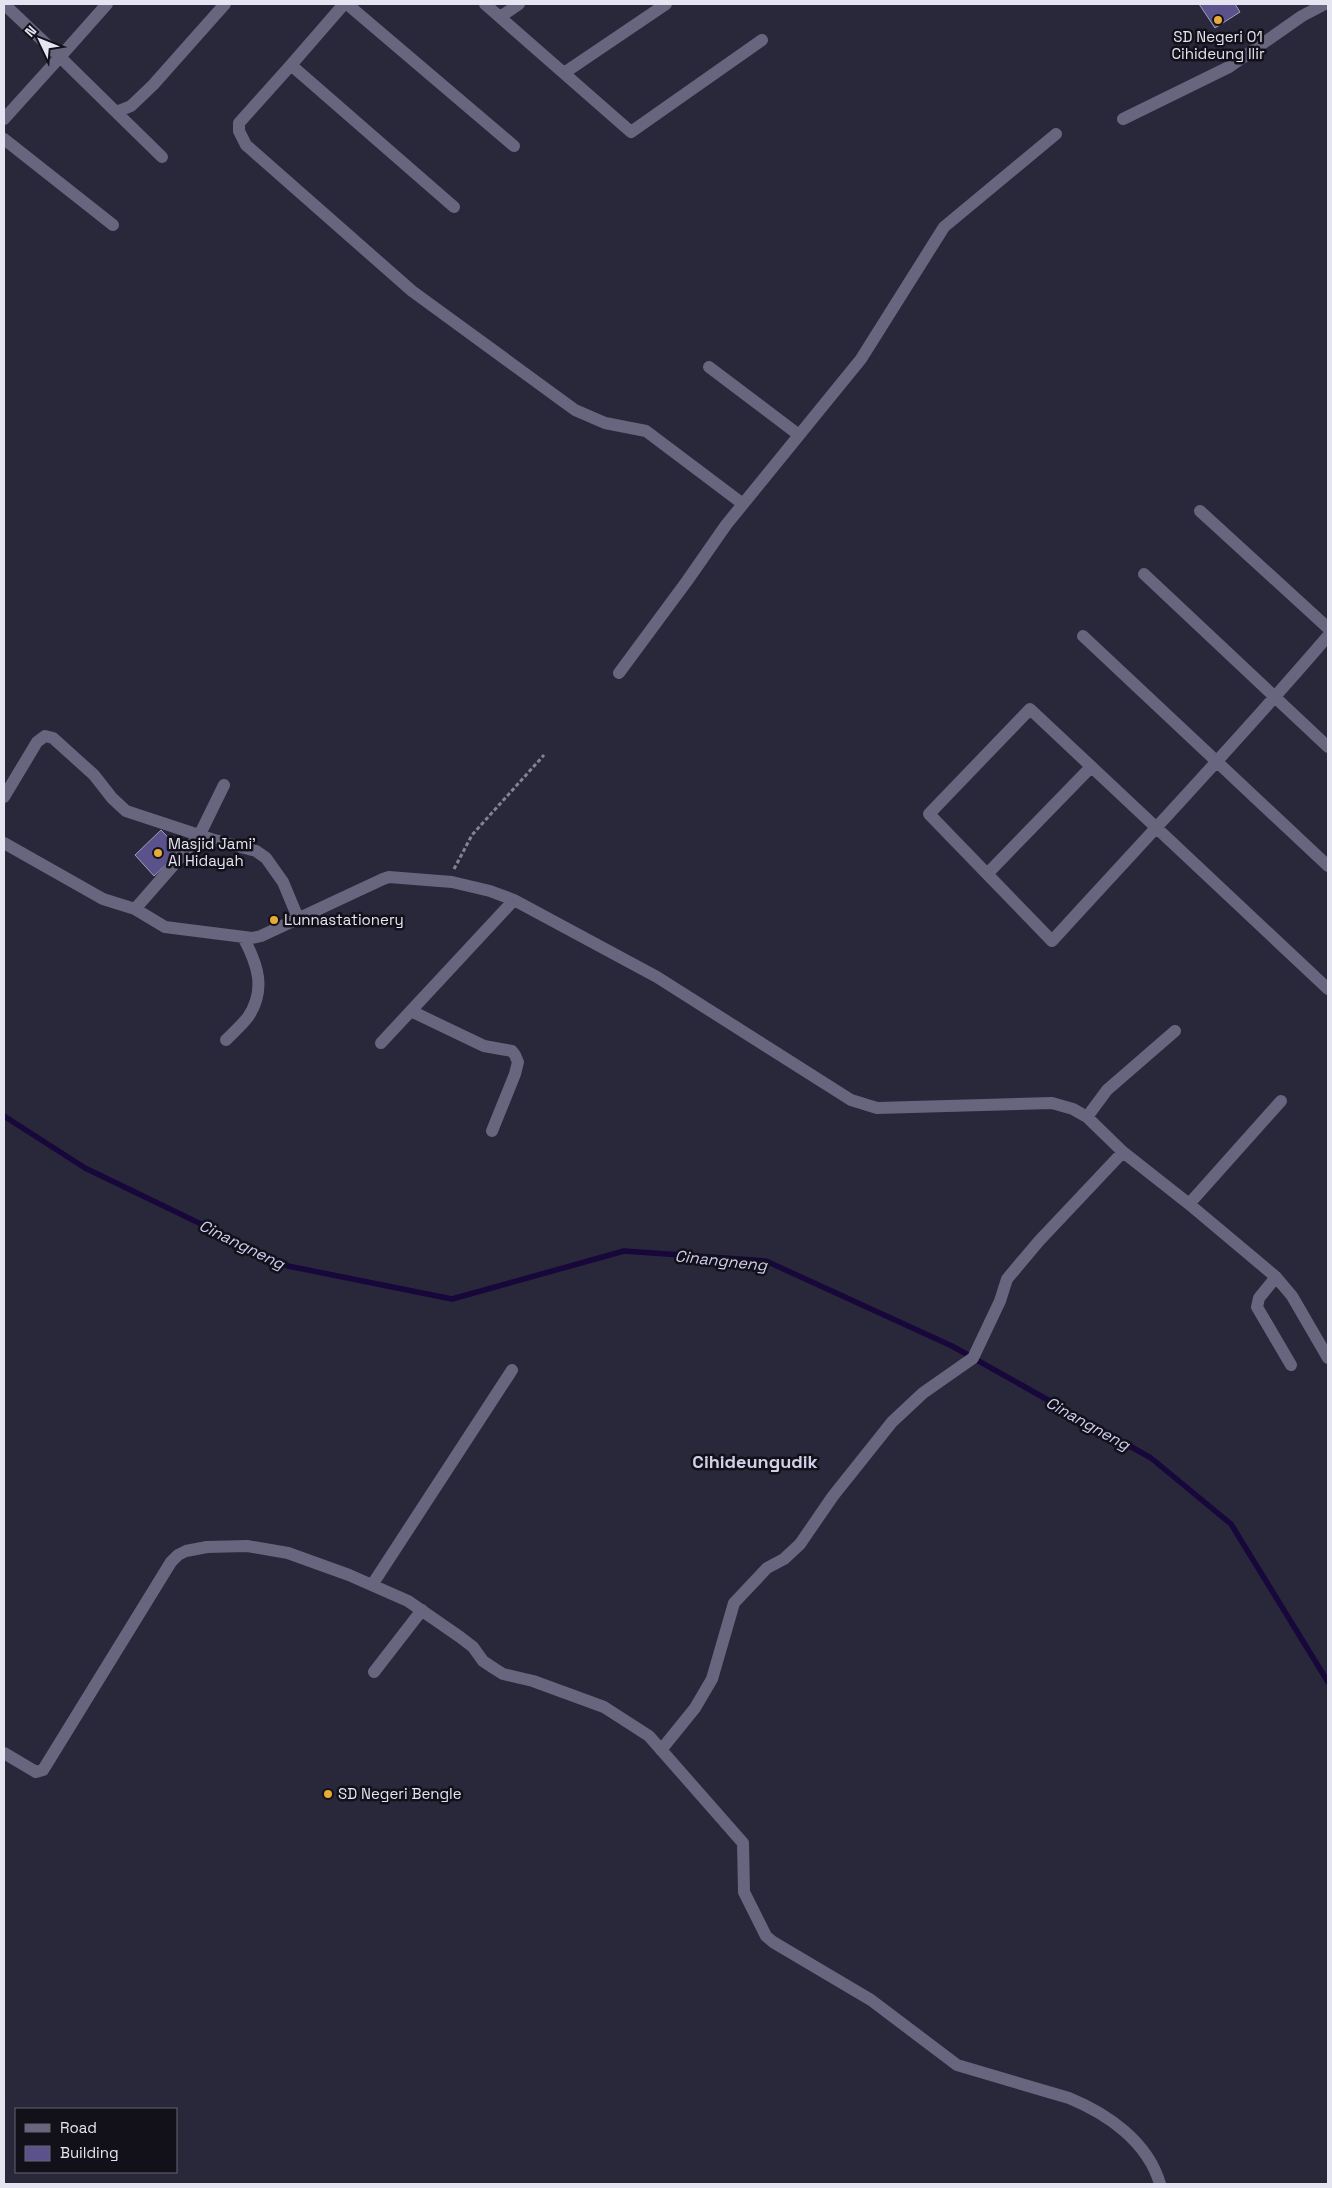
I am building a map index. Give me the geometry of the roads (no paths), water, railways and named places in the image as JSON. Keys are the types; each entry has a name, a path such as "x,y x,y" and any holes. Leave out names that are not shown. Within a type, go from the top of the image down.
{"street":[{"path":"4,4 162,157"},
{"path":"4,119 107,4"},
{"path":"116,112 131,106 153,85 225,4"},
{"path":"514,146 346,4 239,123 239,132 246,144 412,291 575,410 605,423 646,431 743,504"},
{"path":"486,4 631,132 762,40"},
{"path":"500,17 519,4"},
{"path":"564,73 666,4"},
{"path":"1123,119 1229,67 1302,16 1325,4"},
{"path":"291,65 454,207"},
{"path":"619,673 670,606 726,525 861,359 944,227 1056,134"},
{"path":"4,139 113,225"},
{"path":"708,367 799,435"},
{"path":"1200,511 1328,628"},
{"path":"1144,574 1328,747"},
{"path":"1083,636 1328,866"},
{"path":"1328,636 1274,698 1216,761 1155,828 1052,941 929,814 1030,709 1155,828 1328,989"},
{"path":"4,797 38,742 46,736 53,738 88,769 116,803 126,811 199,836 256,851 266,858 283,882 298,918"},
{"path":"987,874 1092,767"},
{"path":"135,909 199,836 224,785"},
{"path":"4,843 103,899 135,909 165,927 252,938 261,936 390,877 452,882 490,891 514,900 657,977 851,1100 877,1108 1057,1103 1087,1117 1123,1152 1276,1277 1292,1296 1328,1358"},
{"path":"381,1043 514,900"},
{"path":"226,1040 248,1017 255,1000 258,984 258,970 255,958 243,936"},
{"path":"411,1011 484,1046 512,1051 515,1055 518,1062 492,1131"},
{"path":"1087,1117 1107,1090 1175,1031"},
{"path":"1189,1204 1281,1101"},
{"path":"661,1750 695,1708 712,1679 722,1653 734,1603 767,1568 784,1559 800,1544 833,1496 892,1422 923,1393 973,1358 982,1344 1007,1279 1123,1152"},
{"path":"1276,1277 1259,1298 1257,1307 1291,1365"},
{"path":"372,1585 512,1370"},
{"path":"4,1753 36,1772 42,1770 171,1562 178,1555 186,1551 207,1547 247,1546 288,1553 408,1601 473,1647 483,1661 494,1669 503,1674 534,1680 604,1707 649,1736 743,1843 744,1892 769,1939 871,2000 957,2065 1069,2098 1086,2105 1110,2120 1148,2155 1160,2184"},
{"path":"374,1672 422,1610"}],"waterway":[{"name":"Cinangneng","path":"4,1116 85,1168 288,1266 452,1299 624,1251 766,1261 952,1346 1151,1458 1231,1524 1328,1682"}],"place":[{"name":"SD Negeri 01 Cihideung Ilir","path":"1218,20"},
{"name":"Masjid Jami' Al Hidayah","path":"158,853"},
{"name":"Lunnastationery","path":"274,920"},
{"name":"SD Negeri Bengle","path":"328,1794"}],"district":[{"name":"Cihideungudik","path":"755,1462"}]}
